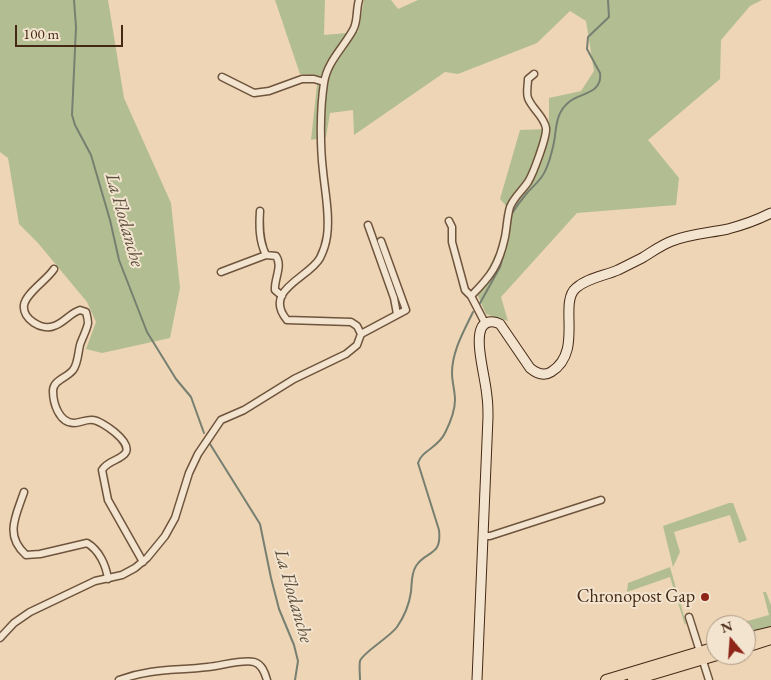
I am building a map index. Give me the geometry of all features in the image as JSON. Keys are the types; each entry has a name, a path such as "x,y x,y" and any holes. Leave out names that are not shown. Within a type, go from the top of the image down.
{"main road":[{"path":"756,636 771,632"},
{"path":"756,643 771,639"},
{"path":"632,680 706,654"},
{"path":"606,680 706,656"}],"street":[{"path":"359,0 354,28 330,66 324,82 321,158 327,237 320,258 288,286 282,296 281,308 287,320 351,322 358,326 361,334"},
{"path":"471,296 494,269 501,252 510,207 528,183 542,145 546,129 542,118 528,98 528,79 534,74"},
{"path":"222,77 254,93 268,91 302,79 314,79 324,82"},
{"path":"260,211 259,229 262,248 266,255"},
{"path":"478,680 488,407 480,331 485,323 496,321 500,324 530,368 542,374 549,374 559,365 568,345 570,302 574,289 586,281 641,258 684,236 728,229 753,222 771,213"},
{"path":"449,221 452,227 452,242 465,290 471,296 485,323"},
{"path":"368,225 398,314"},
{"path":"0,638 14,623 30,612 87,585 128,571 143,562 157,548 175,518 189,472 198,454 221,420 244,410 294,379 346,354 356,345 361,334 406,310 382,242"},
{"path":"221,272 266,255 276,256 279,261 274,282 275,290 282,296"},
{"path":"54,269 29,296 24,304 25,311 39,327 48,328 55,326 75,311 86,312 88,324 75,368 56,382 53,387 53,394 59,414 63,419 72,423 86,420 98,422 119,435 127,447 126,452 122,456 106,464 102,470 108,500 143,562"},
{"path":"24,492 12,529 18,548 26,555 40,554 87,543 92,546 102,560 108,578"},
{"path":"484,536 490,536 601,500"},
{"path":"690,617 708,680"},
{"path":"119,680 152,671 208,667 248,661 258,663 267,680"}],"green space":[{"path":"0,0 108,0 124,98 171,203 180,288 170,338 102,353 86,349 96,322 87,302 38,243 19,224 8,158 0,152"},
{"path":"275,0 325,0 324,35 358,32 364,0 391,0 398,9 418,0 762,0 750,6 721,40 720,79 648,140 679,178 676,205 577,213 501,297 508,321 486,314 478,296 485,275 500,245 507,207 500,199 520,130 549,129 549,98 581,91 594,71 586,21 570,11 537,43 458,74 445,72 354,135 353,110 330,113 326,137 311,140 318,76 300,74"},
{"path":"733,503 747,540 739,543 730,515 674,532 680,552 673,567 663,526"},
{"path":"670,567 685,625 670,577 627,592 628,583"},
{"path":"763,592 766,592 771,605 771,628 756,632 756,619 769,615"}],"waterway":[{"name":"La Flodanche","path":"74,0 76,27 72,115 75,125 91,155 110,220 119,260 147,332 176,379 191,397 204,433"},
{"path":"511,215 544,173 551,153 558,117 564,107 573,99 589,92 598,85 600,73 587,49 588,37 609,17 608,0"},
{"path":"479,305 500,267 505,249"},
{"path":"360,680 360,661 397,627 409,602 414,569 438,545 439,530 418,463 423,455 442,438 453,413 455,404 452,373 454,357 459,341 473,312"},
{"name":"La Flodanche","path":"210,444 260,524 279,609 294,645 298,661 295,680"}],"place":[{"name":"Chronopost Gap","path":"705,597"}]}
